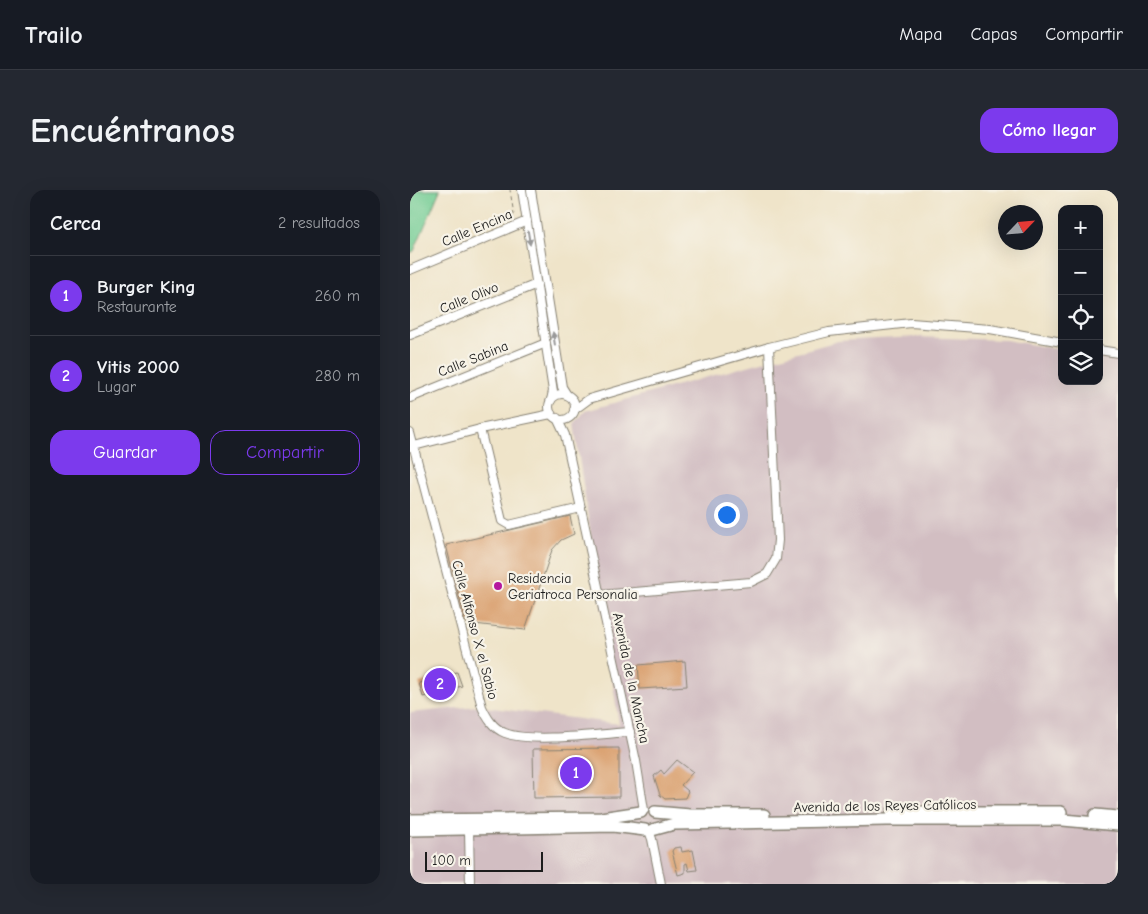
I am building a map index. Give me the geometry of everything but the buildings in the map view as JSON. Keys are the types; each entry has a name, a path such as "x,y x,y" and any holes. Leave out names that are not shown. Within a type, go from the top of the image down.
{"street":[{"path":"522,190 553,390 552,410"},
{"path":"531,190 562,387 574,402 574,410"},
{"name":"Calle Encina","path":"410,270 527,221"},
{"name":"Calle Olivo","path":"410,335 537,284"},
{"path":"552,410 566,419 574,410 589,399 769,346 829,332 911,323 990,329 1058,341"},
{"name":"Calle Sabina","path":"410,398 546,343"},
{"path":"600,595 751,582 767,574 776,559 778,540 769,346"},
{"path":"1103,351 1118,353"},
{"path":"412,447 537,416 552,410 560,394 589,399"},
{"name":"Avenida de la Mancha","path":"552,410 565,435 647,811"},
{"name":"Avenida de la Mancha","path":"565,435 566,419"},
{"path":"480,429 502,521 509,525 581,508"},
{"name":"Calle Alfonso X el Sabio","path":"410,433 412,447 482,707 487,718 505,733 532,737 630,732"},
{"path":"647,811 659,818 655,829 649,831 641,828 638,822 639,815 647,811"},
{"name":"Avenida de los Reyes Católicos","path":"410,820 601,818 647,811 690,815 1030,812 1118,817"},
{"name":"Avenida de los Reyes Católicos","path":"410,830 613,826 649,831 674,824 886,820 1062,820 1118,825"},
{"path":"469,829 470,884"},
{"path":"649,831 661,884"}],"path":[{"path":"510,190 514,215 507,218 511,228"}],"shaded area":[{"path":"915,337 1006,340 1058,349 1058,385 1103,385 1103,358 1118,360 1118,884 410,884 410,713 477,706 619,724 574,424 585,411 838,341"}],"green space":[{"path":"410,190 440,190 414,251 410,253"}],"place":[{"name":"Residencia Geriatroca Personalia","path":"498,586"},
{"name":"Vitis 2000","path":"440,684"},
{"name":"Burger King","path":"576,773"}]}
